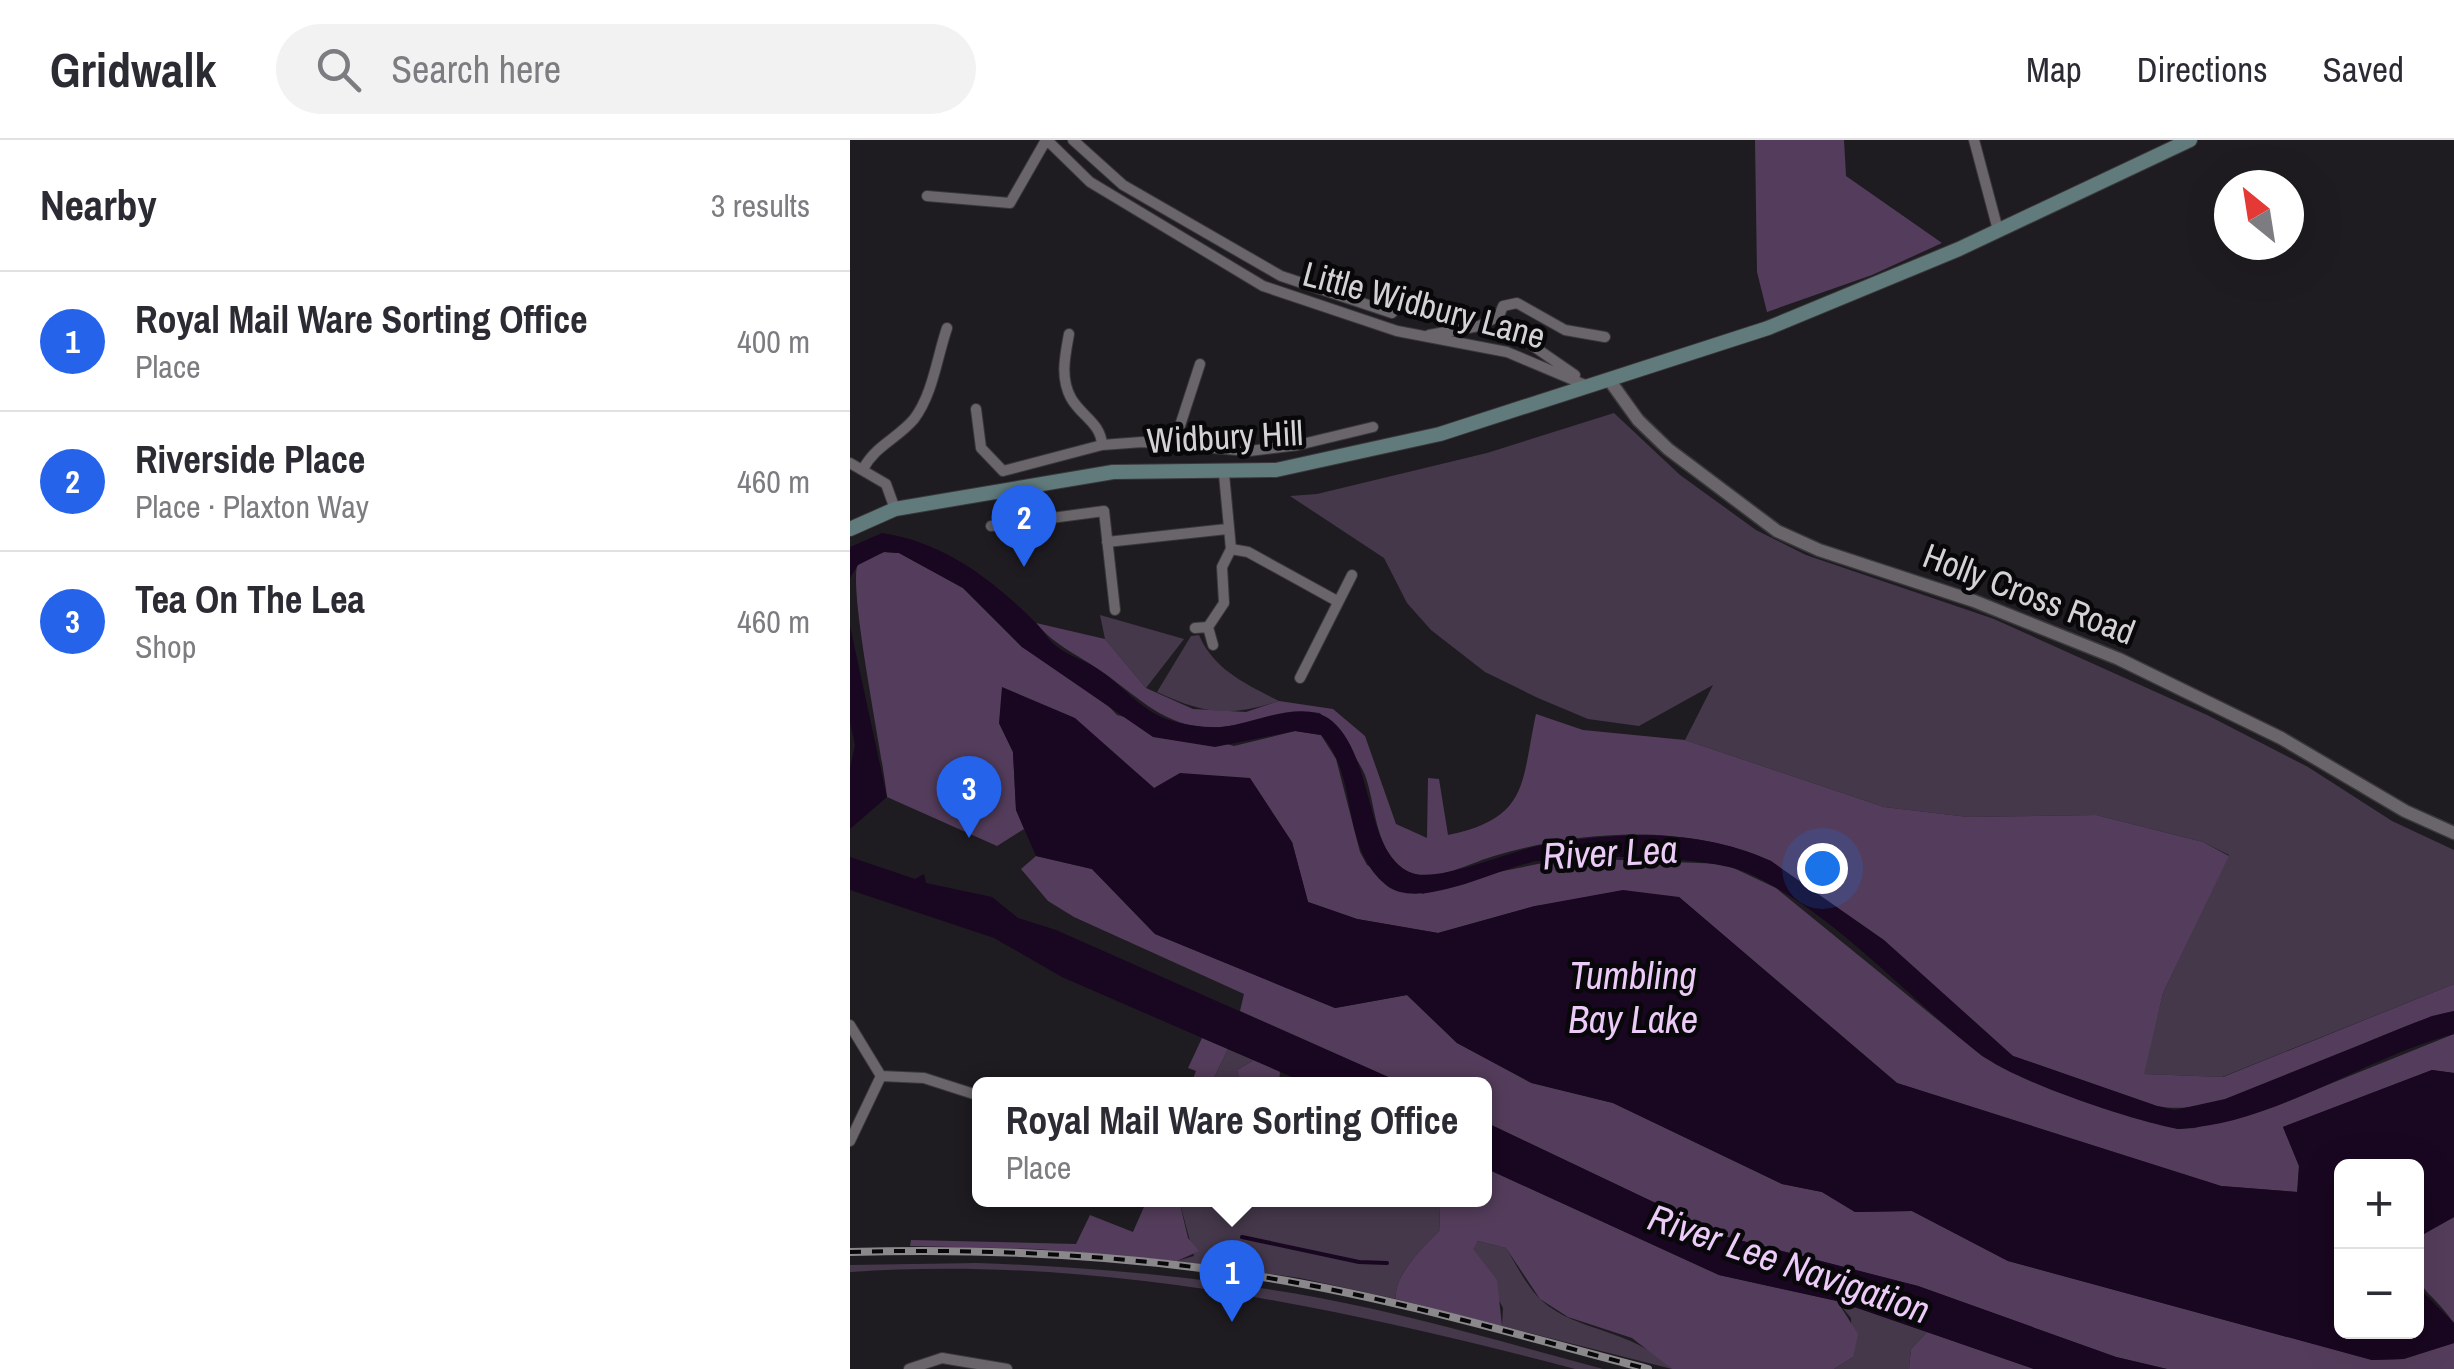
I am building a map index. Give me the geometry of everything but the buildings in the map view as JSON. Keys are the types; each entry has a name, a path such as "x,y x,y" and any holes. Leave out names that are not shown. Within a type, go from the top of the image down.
{"main road":[{"name":"Widbury Hill","path":"850,530 895,509 988,497 1112,472 1224,474 1294,467 1440,434 1584,383 1610,381 1786,321 1998,230 2190,140"}],"street":[{"path":"928,196 1010,204 1047,140"},
{"name":"Little Widbury Lane","path":"1047,140 1090,182 1263,286 1290,298 1423,336 1496,349 1584,383"},
{"path":"1074,140 1123,185 1281,276 1392,312"},
{"path":"1974,140 1998,230"},
{"path":"1584,383 1570,368 1507,328 1500,316 1503,306 1517,302 1565,330 1605,337"},
{"path":"1423,336 1479,326 1500,316"},
{"path":"863,469 878,444 902,431 923,405 947,328"},
{"path":"1069,334 1066,386 1077,406 1099,430 1102,445"},
{"path":"1174,444 1200,364"},
{"name":"Holly Cross Road","path":"1610,381 1638,420 1668,449 1778,531 1820,550 2040,625 2119,659 2248,722 2405,811 2454,832"},
{"path":"976,409 982,448 998,470 1021,470 1102,445 1174,444 1208,450 1298,445 1373,428"},
{"path":"1072,454 1076,478"},
{"path":"850,463 886,484 895,509"},
{"path":"1213,645 1208,627 1224,602 1222,567 1231,549 1224,474"},
{"path":"991,526 1104,511 1115,610"},
{"path":"1108,542 1228,529"},
{"path":"1231,549 1248,552 1337,601"},
{"path":"1300,678 1352,575"},
{"path":"1195,628 1208,627"},
{"path":"850,1025 881,1076"},
{"path":"881,1076 924,1078 972,1093"},
{"path":"850,1141 881,1076"},
{"path":"909,1369 942,1358 1007,1369"}],"shaded area":[{"path":"1755,140 1844,140 1846,176 1942,243 1872,275 1767,312 1757,272"},
{"path":"1614,413 1680,475 1756,530 1806,555 1994,619 2207,715 2308,767 2392,821 2454,850 2454,984 2222,1077 2143,1074 2163,993 2229,855 2203,842 2096,815 1968,817 1884,807 1685,740 1713,685 1639,726 1588,719 1485,672 1431,630 1407,603 1384,558 1290,496 1317,494 1487,453"},
{"path":"884,552 899,553 963,588 1022,647 1097,694 1117,715 1234,746 1295,731 1321,735 1336,759 1360,852 1367,865 1423,894 1478,876 1568,858 1725,864 1776,888 1982,1056 2029,1079 2178,1129 2195,1128 2295,1098 2454,1034 2454,1073 2432,1070 2283,1127 2299,1166 2298,1192 2221,1186 1897,1083 1679,897 1535,906 1438,933 1357,919 1308,902 1292,842 1154,788 1127,765 999,723 1013,752 1016,810 1024,829 997,846 887,797 856,584 857,566"},
{"path":"1100,615 1184,639 1146,688 1105,639"},
{"path":"1036,623 1105,639 1146,688 1193,709 1246,712 1279,701 1333,709 1365,736 1396,824 1427,838 1428,778 1439,779 1448,835 1494,819 1507,808 1523,779 1536,714 1583,730 1685,740 1884,807 1968,817 2096,815 2203,842 2229,856 2163,993 2144,1074 2223,1077 2454,984 2454,1011 2383,1035 2303,1071 2224,1100 2188,1107 2157,1106 2013,1056 1771,861 1739,849 1669,836 1597,836 1527,847 1446,873 1410,873 1385,847 1361,767 1320,713 1220,727 1186,724 1157,712 1060,645"},
{"path":"1199,635 1222,667 1279,701 1217,711 1157,692 1191,636"},
{"path":"1036,856 1092,869 1155,934 1335,1008 1407,995 1457,1043 1531,1083 1613,1103 1782,1184 1822,1192 1855,1212 1912,1211 2008,1261 2372,1360 2404,1359 2454,1343 2454,1369 2167,1369 2116,1357 1918,1286 1727,1237 1492,1125 1492,1077 1388,1077 1240,1011 1244,994 1074,917 1048,901 1021,869"},
{"path":"1202,1038 1228,1049 1214,1077 1194,1077 1196,1071 1188,1068"},
{"path":"1228,1049 1254,1060 1237,1070 1238,1077 1214,1077"},
{"path":"1254,1060 1280,1071 1280,1077 1238,1077 1237,1070"},
{"path":"1492,1171 1719,1275 1837,1301 1858,1334 1853,1357 1834,1369 1672,1369 1632,1338 1568,1317 1540,1299 1506,1248 1478,1241 1473,1249 1497,1280 1502,1326 1396,1299 1404,1271 1440,1230 1439,1207 1492,1207"},
{"path":"1144,1207 1181,1207 1188,1238 1199,1251 1177,1261 1037,1249 910,1246 911,1240 1076,1244 1090,1215 1133,1232"},
{"path":"1181,1207 1439,1207 1440,1230 1404,1271 1396,1299 1300,1278 1177,1261 1194,1256"},
{"path":"2454,1217 2454,1323 2424,1288 2424,1234"},
{"path":"1478,1241 1506,1248 1531,1289 1556,1311 1640,1345 1672,1369 1502,1326 1503,1308 1472,1249"},
{"path":"977,1263 1150,1274 1320,1298 1603,1369 1575,1369 1306,1307 1125,1279 1033,1271 850,1272 850,1265"},
{"path":"1837,1301 1927,1332 1911,1349 1909,1369 1834,1369 1853,1357 1851,1318"},
{"path":"1927,1332 2034,1369 1909,1369 1911,1349"}],"water":[{"name":"River Lea","path":"882,533 926,545 966,565 1020,607 1056,646 1097,668 1159,716 1209,727 1307,711 1332,721 1356,757 1384,845 1409,872 1438,874 1533,847 1632,835 1689,838 1745,851 1771,861 1884,940 2013,1056 2175,1110 2225,1099 2432,1016 2454,1011 2454,1034 2250,1115 2178,1129 2076,1099 1997,1065 1840,932 1779,890 1729,867 1644,858 1558,859 1521,865 1438,891 1400,892 1386,885 1371,869 1355,832 1341,770 1321,735 1295,731 1215,747 1153,737 1022,647 963,588 899,553 884,552 858,565 850,578 850,547"},
{"path":"850,626 887,797 850,829 850,768 855,745 850,722"},
{"name":"Tumbling Bay Lake","path":"1002,687 1075,718 1154,788 1180,773 1250,778 1292,842 1308,902 1357,919 1438,933 1535,906 1623,890 1679,897 1897,1083 2221,1186 2297,1192 2299,1166 2283,1127 2432,1070 2454,1073 2454,1217 2424,1234 2424,1159 2334,1159 2334,1339 2424,1339 2424,1292 2454,1323 2454,1343 2403,1359 2372,1360 2008,1261 1912,1211 1855,1212 1822,1192 1782,1184 1613,1103 1532,1083 1457,1043 1407,995 1335,1008 1155,934 1092,869 1036,856 1016,810 1013,752 999,723"},
{"path":"850,857 915,879 924,874 926,883 992,897 1018,918 1056,930 1388,1077 1292,1077 1062,977 994,938 850,890"},
{"name":"River Lee Navigation","path":"1492,1125 1727,1237 1918,1286 2116,1357 2167,1369 2034,1369 1837,1301 1719,1275 1492,1171"}],"waterway":[{"path":"1242,1237 1359,1262 1387,1263"}],"railway":[{"path":"850,1252 1060,1255 1217,1270 1412,1307 1648,1369"}],"place":[{"name":"Riverside Place","path":"1024,567"},
{"name":"Tea On The Lea","path":"969,838"},
{"name":"Royal Mail Ware Sorting Office","path":"1232,1322"}]}
